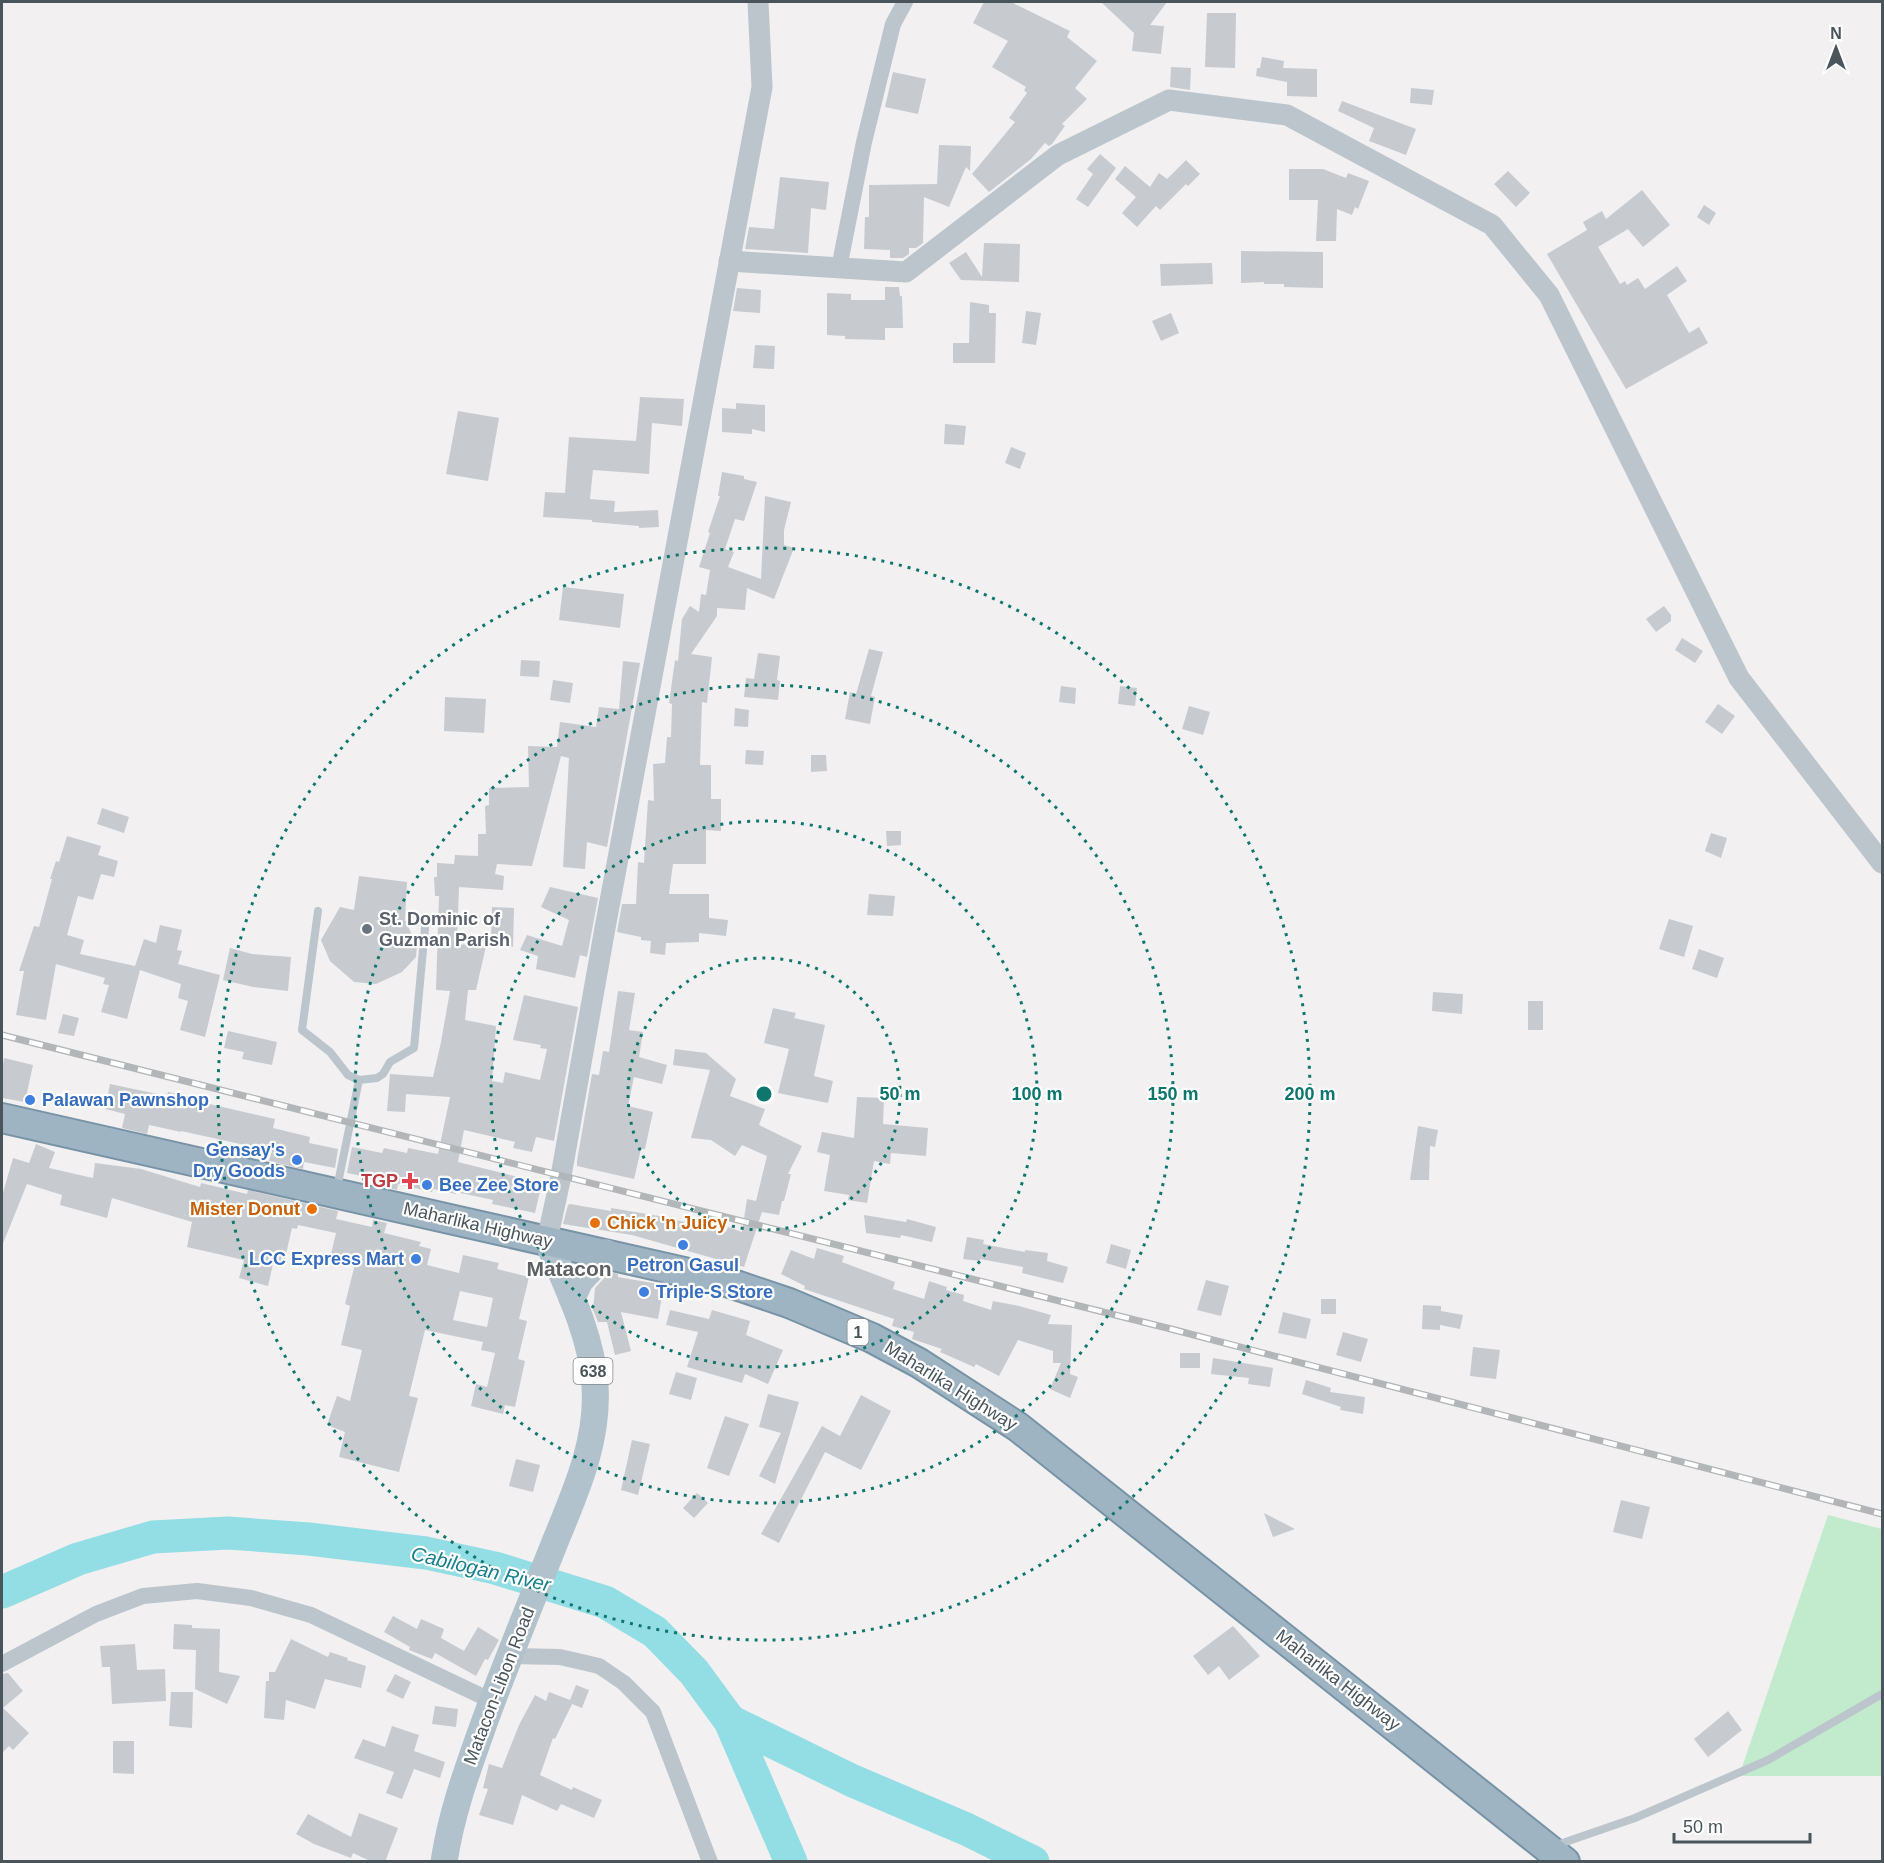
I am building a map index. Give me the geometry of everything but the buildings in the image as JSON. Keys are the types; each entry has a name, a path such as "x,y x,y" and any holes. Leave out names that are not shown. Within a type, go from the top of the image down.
{"highway":[{"name":"Maharlika Highway","path":"2,1118 724,1281 779,1299 872,1338 928,1369 1018,1427 1556,1855"}],"main road":[{"name":"Matacon-Libon Road","path":"444,1862 462,1782 582,1472 591,1440 596,1400 592,1363 572,1298 547,1240"},
{"path":"572,1298 580,1281 606,1253"}],"street":[{"path":"547,1240 561,1176 762,87 758,2"},
{"path":"839,268 864,142 893,24 905,2"},
{"path":"729,261 906,272 1058,155 1169,100 1287,115 1492,225 1549,295 1739,678 1882,863"},
{"path":"2,1664 96,1614 143,1596 197,1591 251,1598 311,1615 492,1701"},
{"path":"514,1645 599,1666 624,1683 652,1712 710,1862"}],"lane":[{"path":"318,911 302,1030 330,1052 348,1075 359,1080 369,1081 377,1078 383,1074 390,1062 414,1048 425,928"},
{"path":"336,1193 359,1080"},
{"path":"1556,1855 1611,1827 1768,1760 1882,1694"}],"green space":[{"path":"1828,1515 1882,1529 1882,1776 1739,1776"}],"waterway":[{"name":"Cabilogan River","path":"2,1592 78,1559 153,1537 228,1533 309,1539 426,1553 495,1568 605,1602 655,1632 694,1672 730,1721 791,1862"},
{"path":"730,1721 853,1781 966,1829 1033,1862"}],"railway":[{"path":"2,1035 1171,1329 1882,1514"}],"place":[{"name":"St. Dominic of Guzman Parish","path":"367,929"},
{"name":"Palawan Pawnshop","path":"30,1100"},
{"name":"Gensay's Dry Goods","path":"297,1160"},
{"name":"TGP","path":"410,1181"},
{"name":"Bee Zee Store","path":"427,1185"},
{"name":"Mister Donut","path":"312,1209"},
{"name":"Chick 'n Juicy","path":"595,1223"},
{"name":"Petron Gasul","path":"683,1245"},
{"name":"LCC Express Mart","path":"416,1259"},
{"name":"Triple-S Store","path":"644,1292"}],"district":[{"name":"Matacon","path":"569,1268"}]}
